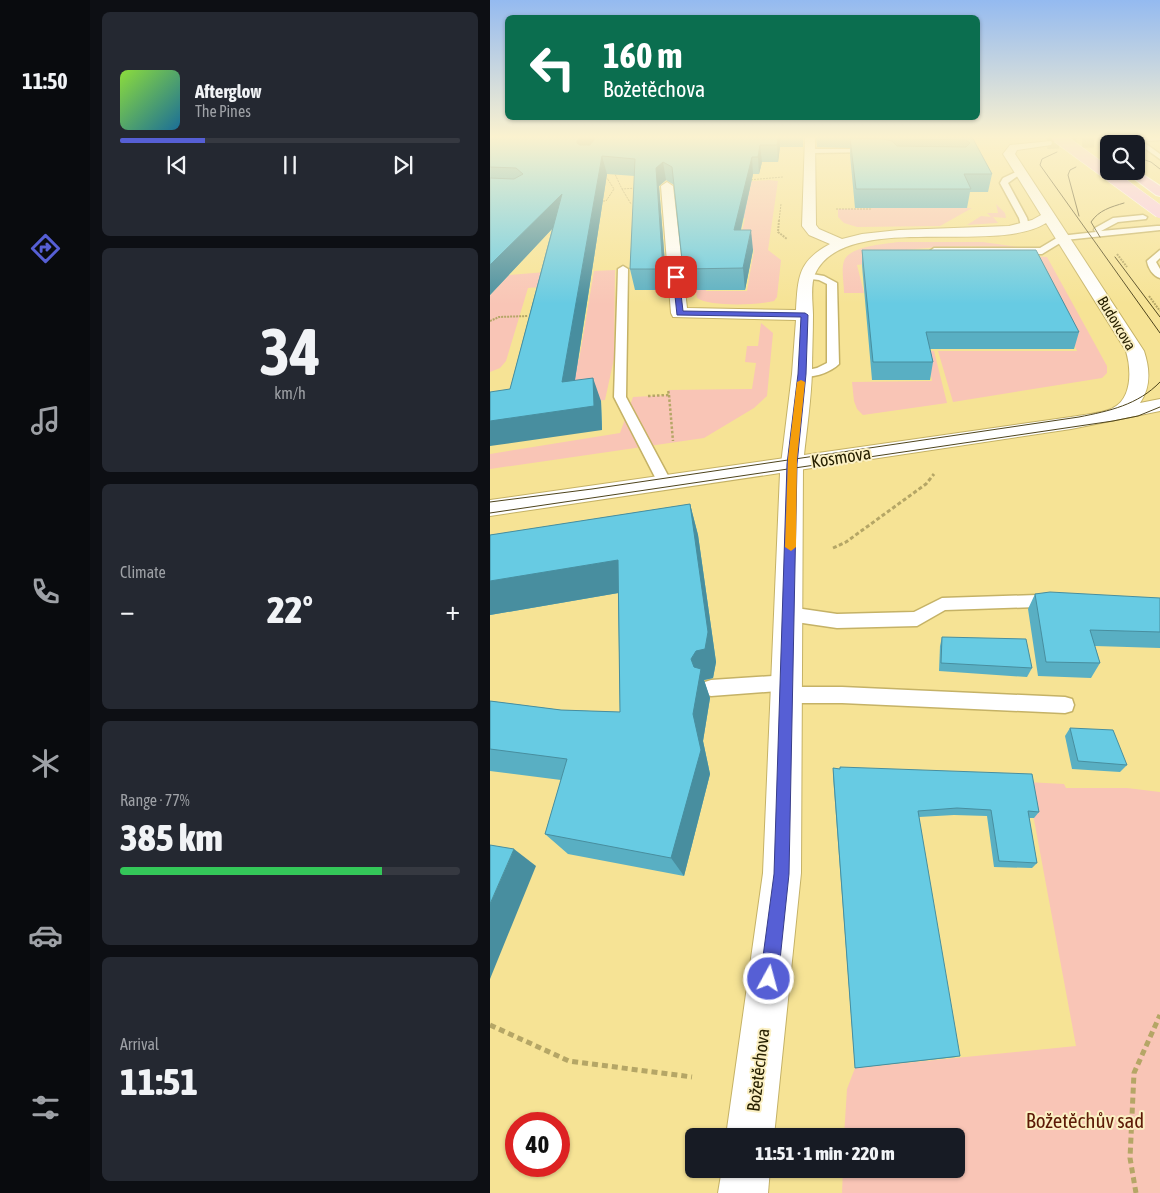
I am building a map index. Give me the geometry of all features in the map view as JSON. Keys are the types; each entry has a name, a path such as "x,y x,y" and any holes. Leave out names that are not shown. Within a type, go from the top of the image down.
{"highway":[{"path":"1134,193 1160,212"}],"street":[{"path":"668,193 679,313 805,315"},
{"path":"809,193 809,226 814,232 841,244"},
{"name":"Budovcova","path":"1033,193 1126,335 1138,359 1140,377 1132,403 1112,415"},
{"path":"806,276 819,256 841,244 862,238 885,235 1002,231 1025,226 1048,216"},
{"path":"967,232 1026,239 1062,238"},
{"name":"Božetěchova","path":"751,1128 782,874 792,464 802,374 806,276"},
{"path":"1112,415 1160,405"},
{"path":"1112,415 1160,424"},
{"name":"Kosmova","path":"490,508 1112,415"},
{"path":"743,1193 745,1178"}],"lane":[{"path":"1009,193 1023,218 1025,226"},
{"path":"1089,234 1111,222 1143,217"},
{"path":"921,252 960,250 1042,251 1062,238 1157,228"},
{"path":"960,250 964,264"},
{"path":"1160,253 1151,261 1152,266 1160,275"},
{"path":"624,269 620,398 665,483"},
{"path":"802,374 820,371 833,364 832,283 821,278 806,276"},
{"path":"789,614 837,621 918,619 942,604 1037,601"},
{"path":"711,688 787,689 842,695 1065,705"}],"path":[{"path":"605,206 612,193"},
{"path":"624,193 631,204"},
{"path":"597,201 606,201"},
{"path":"835,209 872,209"},
{"path":"490,321 499,317 528,316"},
{"path":"669,395 674,448"},
{"path":"833,548 846,542 926,484 934,474"},
{"path":"1136,1193 1130,1158 1134,1074 1160,1015"},
{"path":"490,1032 491,1025 569,1062 692,1078"}],"green space":[{"path":"705,193 776,193 768,250 781,260 777,297 774,301 723,304 703,301 697,298 694,279 709,279 706,291 747,291 754,250 738,250 745,218 731,217"},
{"path":"996,204 1005,213 1006,218 993,217 998,223 967,225 981,216 991,217 987,213 998,213"},
{"path":"972,208 940,226 857,227 844,223 838,217 838,209"},
{"path":"898,242 983,242 1025,248 977,246 913,249 892,252 868,263 857,265 864,293 844,293 843,268 847,256 860,249"},
{"path":"1030,256 1047,257 1107,366 1107,373 1102,378 953,402 938,351 1077,351"},
{"path":"615,270 614,359 605,400 508,411 521,366 579,360 594,271"},
{"path":"546,272 540,287 528,288 506,361 500,368 490,372 490,295 509,275"},
{"path":"761,323 773,333 767,396 754,408 704,438 490,469 490,454 620,433 633,397 669,395 668,390 752,389 756,363 745,362 747,346 758,346"},
{"path":"926,351 934,351 947,403 863,415 857,409 852,382 932,381"},
{"name":"Božetěchův sad","path":"1027,782 1064,784 1066,788 1127,788 1160,792 1160,1193 842,1193 843,1178 965,1178 965,1128 845,1128 847,1089 855,1068 1076,1046"}],"building":[{"path":"490,193 596,193 562,382 593,378 594,406 490,421 490,392 510,389 562,194 490,265"},
{"path":"633,193 658,193 663,269 630,269"},
{"path":"675,193 743,193 734,230 751,230 743,268 683,269"},
{"path":"862,250 1036,250 1079,332 926,332 933,362 873,362"},
{"path":"690,504 708,632 705,649 696,651 691,659 694,667 701,669 693,714 701,750 671,858 545,834 567,759 490,749 490,701 561,710 620,712 618,560 490,581 490,535"},
{"path":"1050,592 1160,598 1160,632 1090,630 1100,663 1046,662 1035,594"},
{"path":"942,637 1026,639 1032,668 941,663"},
{"path":"1070,728 1113,730 1127,765 1078,761"},
{"path":"840,767 1032,774 1039,812 1028,811 1037,863 999,861 991,810 957,808 918,811 960,1056 855,1068 833,768 840,769"},
{"path":"490,845 514,849 490,904"}],"tram line":[{"path":"1060,193 1160,333"},
{"path":"1073,193 1079,216"},
{"path":"1100,237 1091,222 1102,212 1124,203"},
{"path":"1115,257 1160,317"},
{"path":"490,502 592,489 1079,417 1133,402 1160,382"},
{"path":"490,513 1113,421 1138,416 1160,407"}],"slow traffic":[{"path":"791,547 792,459 801,382"}],"route":[{"path":"676,277 679,313 805,315 802,374 792,464 782,874 769,979"}]}
